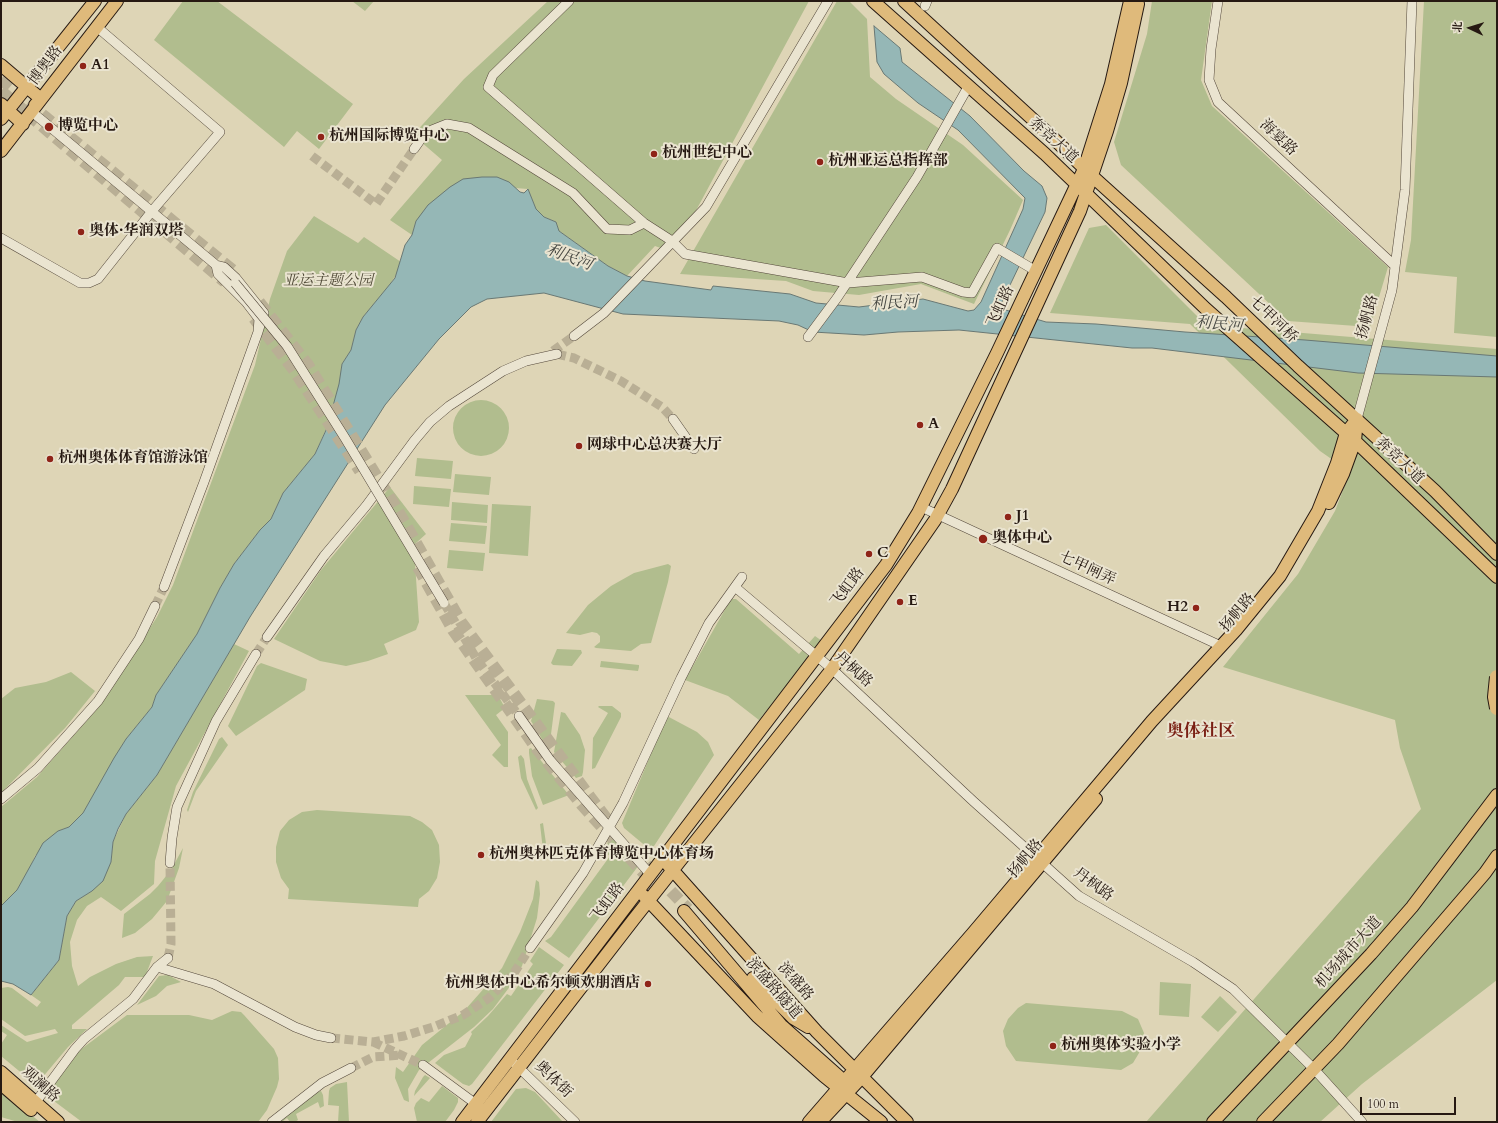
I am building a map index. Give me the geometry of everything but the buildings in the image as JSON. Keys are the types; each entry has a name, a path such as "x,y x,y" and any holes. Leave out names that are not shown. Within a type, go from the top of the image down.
{"highway":[{"path":"1497,677 1495,697 1497,708"}],"main road":[{"name":"博奥路","path":"3,111 26,87 95,1"},
{"name":"博奥路","path":"1,151 20,121 32,112 117,1"},
{"name":"奔竞大道","path":"873,1 1077,184 1206,309 1277,370 1351,437 1497,576"},
{"name":"奔竞大道","path":"904,1 1088,173 1226,297"},
{"name":"飞虹路","path":"477,1122 648,901 832,669 937,515 952,489 1086,193 1088,173 1111,84 1130,1"},
{"name":"飞虹路","path":"462,1122 886,564 921,507 1018,310 1031,268 1077,184 1088,173 1121,83 1138,1"},
{"path":"1,65 41,99 1,139"},
{"path":"3,111 20,121"},
{"name":"七甲河桥","path":"1226,297 1298,366"},
{"name":"奔竞大道","path":"1298,366 1435,490 1497,554"},
{"path":"1040,860 1152,721 1221,646 1280,576 1318,511 1337,463 1351,437 1356,419"},
{"name":"扬帆路","path":"820,1122 843,1087 858,1073 1145,739 1224,654 1277,592 1315,534 1343,474 1351,437"},
{"name":"机场城市大道","path":"1213,1122 1371,954 1412,907 1497,795"},
{"path":"1263,1122 1314,1070 1485,873 1497,856"},
{"name":"滨盛路","path":"662,860 817,1032 907,1122"},
{"path":"638,889 757,1016 824,1076 843,1087 881,1122"},
{"name":"滨盛路隧道","path":"817,1032 793,1018 686,910 781,1025 843,1087"},
{"name":"观澜路","path":"1,1072 9,1086 46,1122"},
{"name":"观澜路","path":"9,1086 35,1103 58,1122"},
{"path":"809,1122 843,1087"}],"street":[{"path":"569,1 493,75 488,87 644,224 672,241 685,254 848,283 922,277 963,292 972,293 997,248 1031,268"},
{"path":"574,336 604,313 672,241 706,208 828,1"},
{"name":"海宴路","path":"1218,1 1211,49 1209,80 1218,102 1395,266"},
{"name":"扬帆路","path":"1356,419 1392,290 1405,190 1412,1"},
{"path":"1,238 80,283 89,284 98,279 152,212 220,132 97,27"},
{"path":"808,337 848,283 918,177 968,86"},
{"path":"32,112 216,266 218,274 246,302 259,319 258,332 204,482 164,587"},
{"path":"414,150 421,138 432,130 447,124 469,128 573,193 607,229 630,230 644,224"},
{"path":"235,283 287,346 345,438 444,603"},
{"path":"267,637 324,556 366,506 414,441 430,422 449,406 503,371 552,353"},
{"path":"673,419 694,449"},
{"name":"七甲闸弄","path":"921,507 1221,646"},
{"path":"530,948 583,873 623,804 709,623 742,577"},
{"name":"丹枫路","path":"735,586 832,669 973,801 1080,896 1193,962 1233,989 1314,1070 1362,1122"},
{"path":"1,799 38,768 98,701 139,639 155,606"},
{"path":"170,863 177,806 216,721 256,654"},
{"path":"519,716 550,760 650,874"},
{"path":"35,1103 84,1039 132,999 157,967 168,958"},
{"path":"157,967 214,984 295,1027 316,1035 331,1038"},
{"name":"奥体街","path":"510,1059 575,1122"},
{"path":"423,1065 476,1104"},
{"path":"272,1122 322,1083 351,1068"}],"green space":[{"path":"183,1 217,1 353,104 319,149 297,131 284,147 154,40"},
{"path":"352,1 374,1 365,11"},
{"name":"杭州世纪中心","path":"548,1 809,1 679,242 669,251 655,246 627,276 608,266 559,231 556,222 544,217 536,210 528,189 515,188 509,182 416,221 412,235 390,220 442,160 413,135 464,79"},
{"path":"837,1 849,1 867,19 870,77 896,99 963,145 1023,200 974,304 921,284 859,295 813,291 786,281 680,274"},
{"path":"1152,1 1212,1 1201,80 1212,106 1388,267 1370,327 1288,321 1121,165 1114,142 1147,34"},
{"path":"1424,1 1497,1 1497,337 1454,333 1457,277 1405,272 1411,240"},
{"name":"亚运主题公园","path":"314,216 358,243 364,237 401,262 398,272 389,286 363,317 356,330 351,350 342,364 340,384 327,427 315,454 283,493 271,519 260,530 234,564 197,634 156,695 152,707 126,739 83,813 69,827 58,831 35,856 17,890 1,906 1,807 37,777 98,708 157,617 173,585 255,365 270,299 287,251"},
{"path":"1106,225 1206,325 1497,349 1497,980 1362,1084 1320,1122 1146,1122 1421,809 1400,748 1395,720 1223,667 1298,574 1335,511 1350,472 1320,451 1190,324 1050,313 1089,228"},
{"path":"476,400 486,400 501,408 507,417 509,428 507,439 501,448 486,456 476,456 465,451 458,444 453,433 453,423 458,412 465,405"},
{"path":"417,458 453,461 451,479 415,476"},
{"path":"455,474 491,477 489,495 453,492"},
{"path":"414,486 451,489 449,507 413,504"},
{"path":"390,487 426,534 416,543 414,549 419,622 416,630 384,644 388,654 368,661 346,666 320,661 274,639 321,570"},
{"path":"452,502 488,505 487,523 451,520"},
{"path":"492,504 531,506 528,556 489,553"},
{"path":"451,523 487,526 485,544 449,541"},
{"path":"449,550 485,553 483,571 447,568"},
{"path":"668,564 671,566 668,582 651,643 641,644 631,651 596,648 594,647 600,642 600,636 597,633 592,632 580,635 566,633 588,605 611,586 634,573"},
{"path":"731,599 736,599 799,654 815,636 822,641 759,720 728,696 685,680"},
{"path":"234,644 249,651 176,786 155,861 154,884 121,911 101,897 87,906 77,920 70,942 72,966 78,986 90,977 116,964 137,957 153,956 145,977 125,977 119,985 72,1025 72,1029 87,1029 68,1047 36,1085 1,1056 1,1044 7,1035 1,1031 1,1025 27,1042 58,1033 55,1029 25,1036 1,1019 1,988 12,988 37,1007 41,1002 31,995 59,960 67,916 76,901 92,891 111,862 113,842 126,814 157,775"},
{"path":"557,649 581,650 582,653 572,666 553,665 551,663"},
{"path":"601,661 639,665 639,667 638,671 600,667"},
{"path":"261,663 307,679 305,690 236,736 228,726 257,666"},
{"path":"71,672 95,691 65,728 1,793 1,699 15,688 46,682"},
{"path":"465,695 498,695 505,708 496,715 508,732 508,767 504,767 492,755 501,745"},
{"path":"537,699 553,701 555,703 550,742 545,744 531,721"},
{"path":"612,706 621,713 621,717 595,768 592,769 593,738 608,713 598,707"},
{"path":"561,712 565,713 580,735 585,750 582,776 576,778 554,752"},
{"path":"667,716 697,732 708,742 714,755 654,846 648,848 624,828 622,823"},
{"path":"222,737 228,745 196,791 188,812 187,810 193,792 219,739"},
{"path":"531,748 569,795 543,805 532,776 529,753 529,749"},
{"path":"521,755 524,759 527,779 538,808 536,810 521,778 518,757"},
{"path":"317,810 410,816 422,822 432,830 439,845 440,862 437,878 429,891 419,899 418,907 288,899 289,889 281,878 276,862 276,847 280,831 289,820 302,812"},
{"path":"543,823 547,859 544,859 540,824"},
{"path":"615,838 639,865 569,958 545,941 551,937 610,856 606,853 608,840"},
{"path":"183,848 179,868 167,901 152,919 135,933 122,938 124,914 158,886 171,870"},
{"path":"536,880 539,882 540,894 537,918 522,966 511,985 493,1009 474,1027 419,1070 408,1089 409,1102 404,1100 395,1078 396,1067 403,1072 422,1045 464,1011 502,968 520,932 533,899"},
{"path":"539,947 564,965 472,1084 469,1086 463,1084 435,1063 444,1055 465,1047 472,1034 471,1032 488,1016 507,994 511,996 533,964 530,961"},
{"path":"168,975 181,982 167,986 156,996 137,1005 159,976"},
{"path":"1160,982 1191,984 1189,1017 1159,1015"},
{"path":"1220,996 1237,1012 1218,1032 1201,1017"},
{"path":"1026,1003 1122,1011 1138,1019 1144,1033 1139,1053 1133,1063 1121,1070 1016,1061 1006,1046 1003,1031 1008,1019 1018,1008"},
{"path":"232,1011 241,1012 244,1015 274,1049 278,1058 279,1079 277,1087 267,1110 258,1122 82,1122 46,1095 76,1053 127,1015 189,1015 212,1020"},
{"path":"425,1075 430,1078 414,1096 415,1091"},
{"path":"347,1082 349,1122 338,1122 339,1106 328,1105 329,1091 330,1088 336,1084"},
{"path":"442,1086 458,1098 458,1102 454,1110 445,1122 417,1122 414,1108 416,1103 421,1098 429,1102"},
{"path":"526,1088 535,1092 563,1122 491,1122 516,1089"},
{"path":"1,1091 40,1122 18,1122 1,1117"},
{"path":"321,1091 324,1106 320,1108 318,1102 296,1114 298,1120 295,1122 290,1122 287,1118 282,1122 277,1122 316,1092"}],"water":[{"name":"利民河","path":"874,26 900,48 902,62 970,116 1024,171 1042,186 1047,198 1045,212 999,308 1046,322 1096,324 1497,356 1497,377 1358,373 1152,348 1132,348 959,330 898,332 864,335 813,332 798,325 779,321 623,314 544,293 487,299 471,307 439,339 385,405 250,617 157,775 126,814 113,842 111,862 103,881 92,891 76,901 67,916 59,960 31,995 13,984 1,981 1,906 17,890 43,843 58,831 69,827 83,813 126,739 152,707 156,695 197,634 234,564 260,530 271,519 283,493 315,454 327,428 339,384 342,364 351,350 356,330 363,317 395,278 405,245 412,235 416,221 428,205 450,187 463,179 497,177 509,182 520,192 524,193 528,189 536,209 544,217 556,222 559,231 608,266 627,276 645,281 711,290 713,286 790,294 816,303 859,307 923,299 968,311 974,310 981,302 1023,209 1025,198 958,130 918,103 884,74 877,62"}],"tunnel":[{"path":"1,79 235,272"},
{"path":"1,91 225,282"},
{"path":"312,156 376,204 414,149"},
{"path":"259,302 308,365 395,506 461,622 609,822"},
{"path":"254,318 294,370 360,471"},
{"path":"553,351 574,336"},
{"path":"557,354 574,358 621,381 662,407 673,419"},
{"path":"418,567 453,630 537,749 582,805 649,879"},
{"path":"155,606 164,587"},
{"path":"444,603 476,658 519,716"},
{"path":"256,654 267,637"},
{"path":"168,958 171,944 170,863"},
{"path":"646,865 688,909"},
{"path":"331,1038 373,1042 404,1036 433,1027 463,1015 489,998 514,973 530,948"},
{"path":"373,1042 423,1065"},
{"path":"351,1068 373,1057 403,1055"}],"place":[{"name":"A1","path":"83,66"},
{"name":"博览中心","path":"49,127"},
{"name":"杭州国际博览中心","path":"321,137"},
{"name":"杭州世纪中心","path":"654,154"},
{"name":"杭州亚运总指挥部","path":"820,162"},
{"name":"奥体·华润双塔","path":"81,232"},
{"name":"A","path":"920,425"},
{"name":"网球中心总决赛大厅","path":"579,446"},
{"name":"杭州奥体体育馆游泳馆","path":"50,459"},
{"name":"J1","path":"1008,517"},
{"name":"奥体中心","path":"983,539"},
{"name":"C","path":"869,554"},
{"name":"E","path":"900,602"},
{"name":"H2","path":"1196,608"},
{"name":"杭州奥林匹克体育博览中心体育场","path":"481,855"},
{"name":"杭州奥体中心希尔顿欢朋酒店","path":"648,984"},
{"name":"杭州奥体实验小学","path":"1053,1046"}],"district":[{"name":"奥体社区","path":"1201,732"}]}
